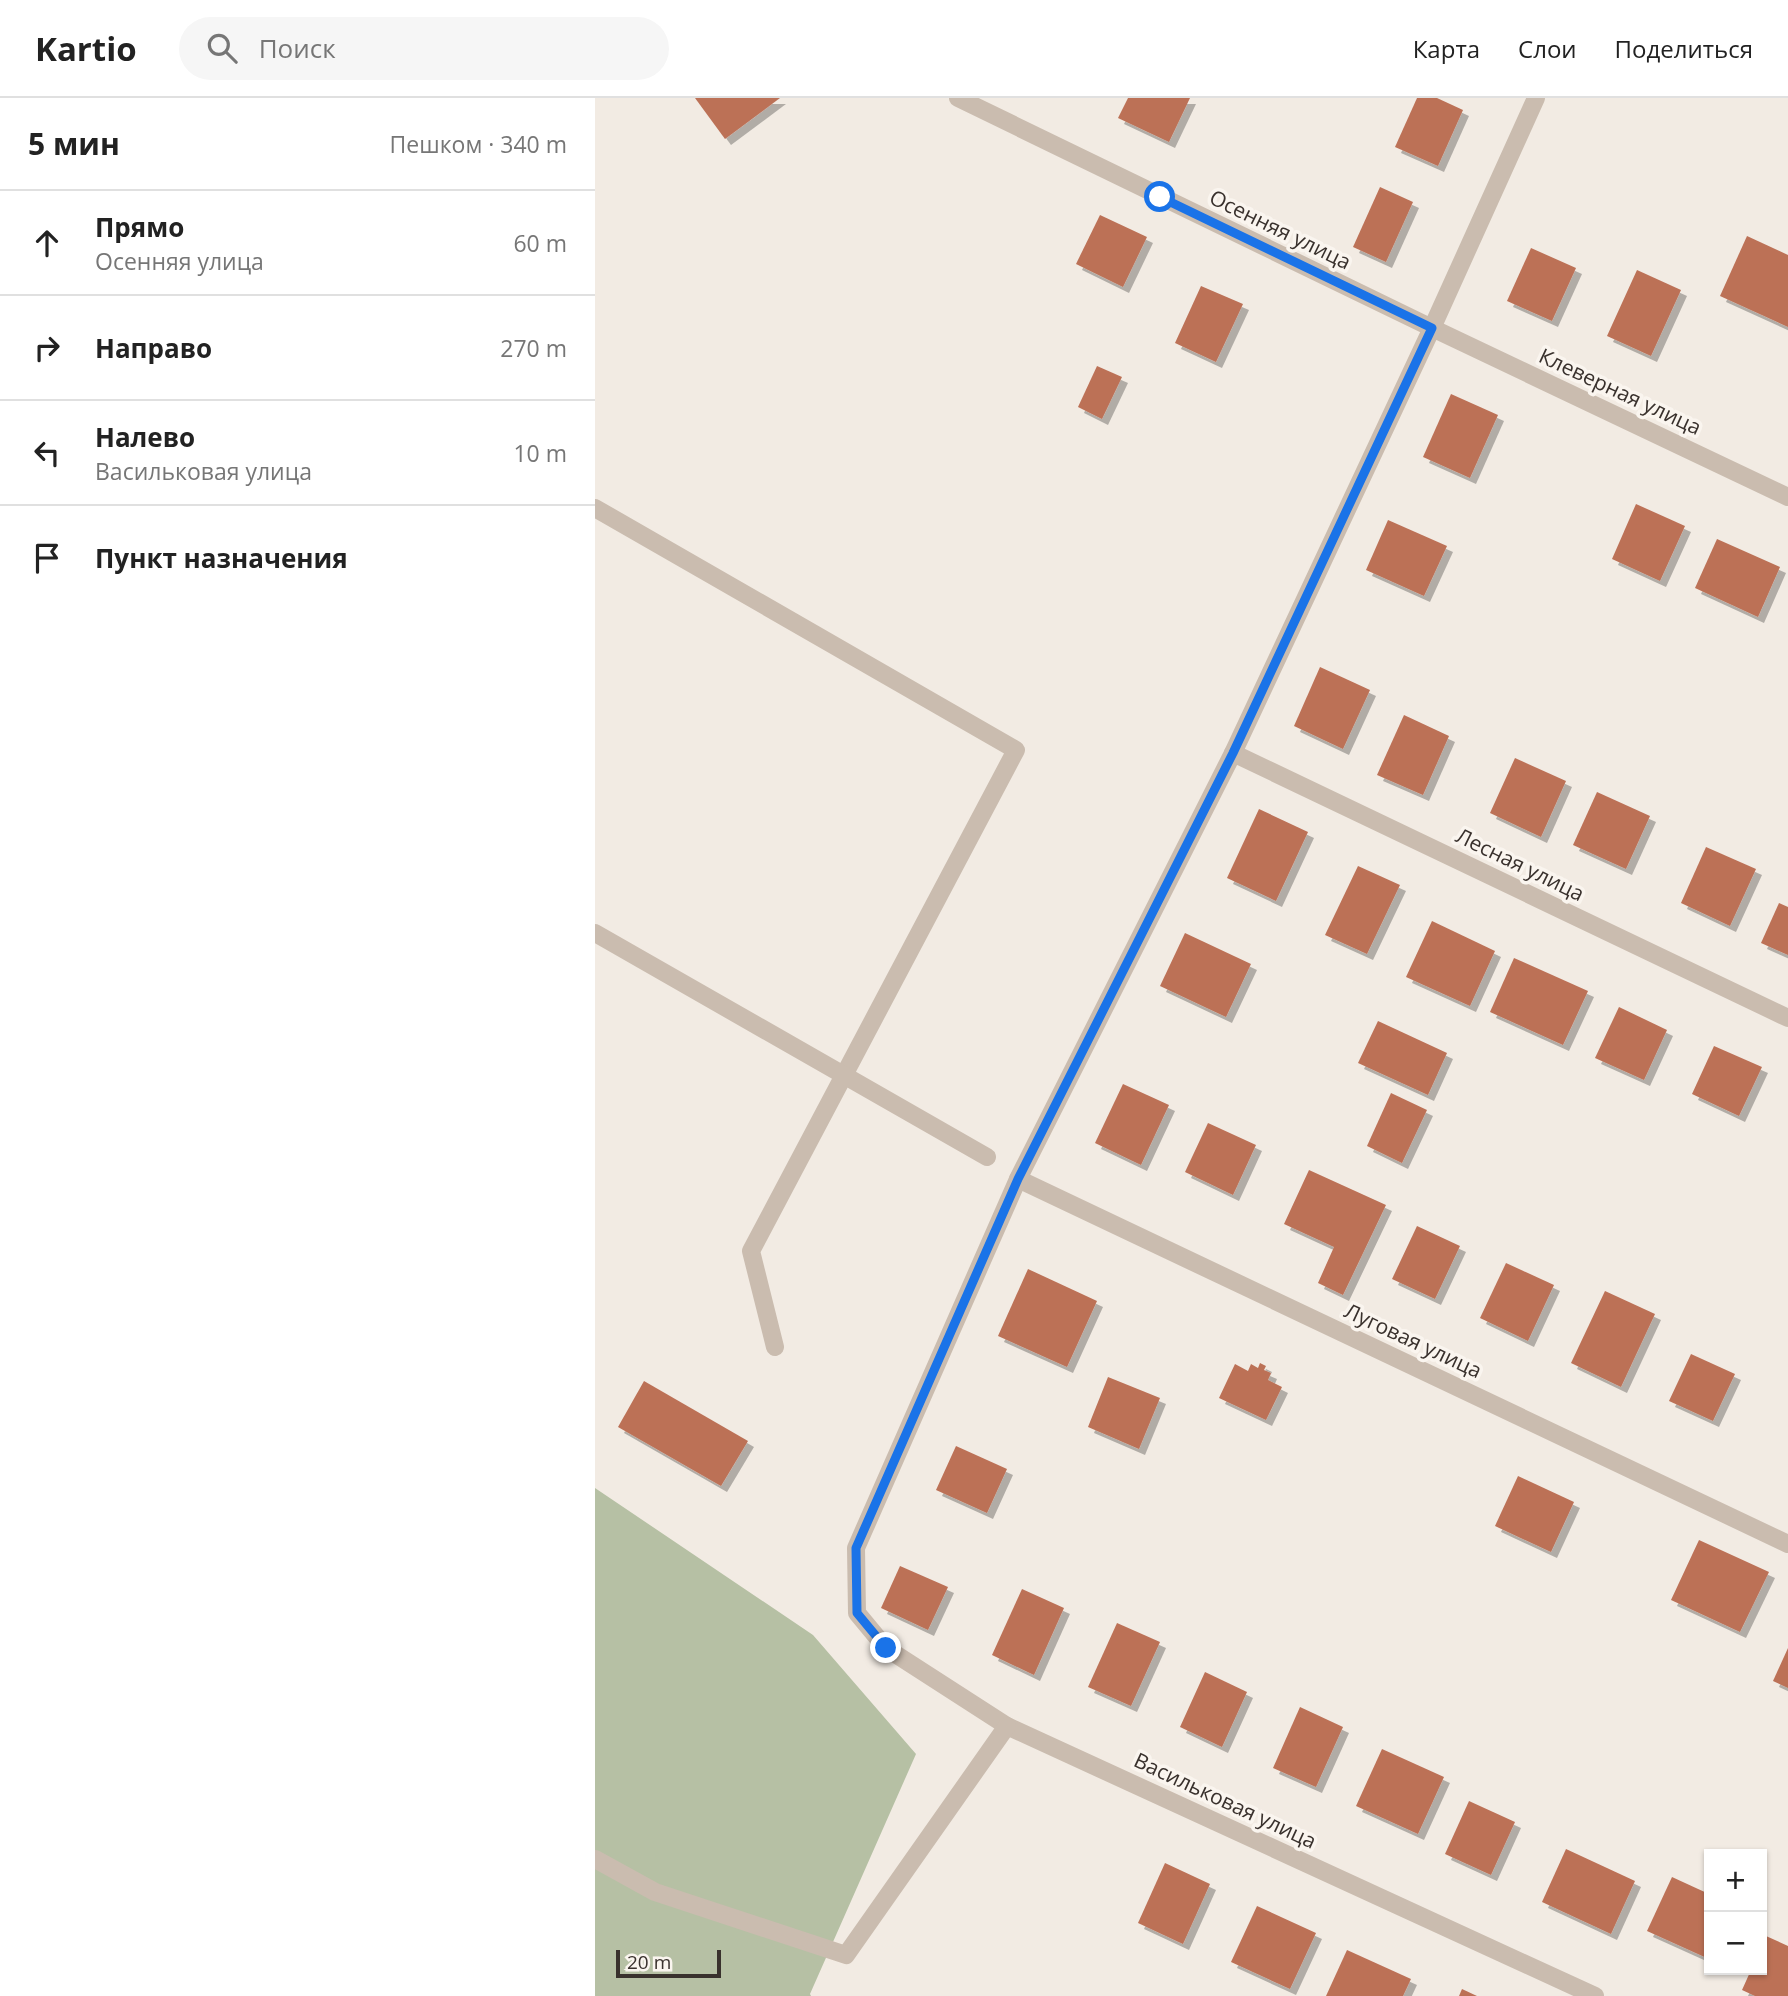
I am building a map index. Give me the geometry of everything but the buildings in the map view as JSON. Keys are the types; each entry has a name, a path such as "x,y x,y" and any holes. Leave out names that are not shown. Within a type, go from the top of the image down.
{"street":[{"name":"Осенняя улица","path":"958,98 1432,328"},
{"path":"1018,1179 1233,753 1432,328 1536,98"},
{"name":"Клеверная улица","path":"1432,328 1788,497"},
{"path":"595,508 1016,750 751,1251 775,1347"},
{"name":"Лесная улица","path":"1233,753 1788,1018"},
{"path":"595,933 988,1157"},
{"name":"Луговая улица","path":"1018,1179 1788,1544"},
{"name":"Васильковая улица","path":"1018,1179 856,1548 857,1613 886,1648 1007,1726 1595,1996"},
{"path":"595,1859 655,1892 846,1955 1007,1726"}],"green space":[{"path":"595,1488 813,1635 916,1754 811,1996 595,1996"}],"route":[{"path":"886,1648 857,1613 856,1548 1018,1179 1233,753 1432,328 1160,197"}]}
